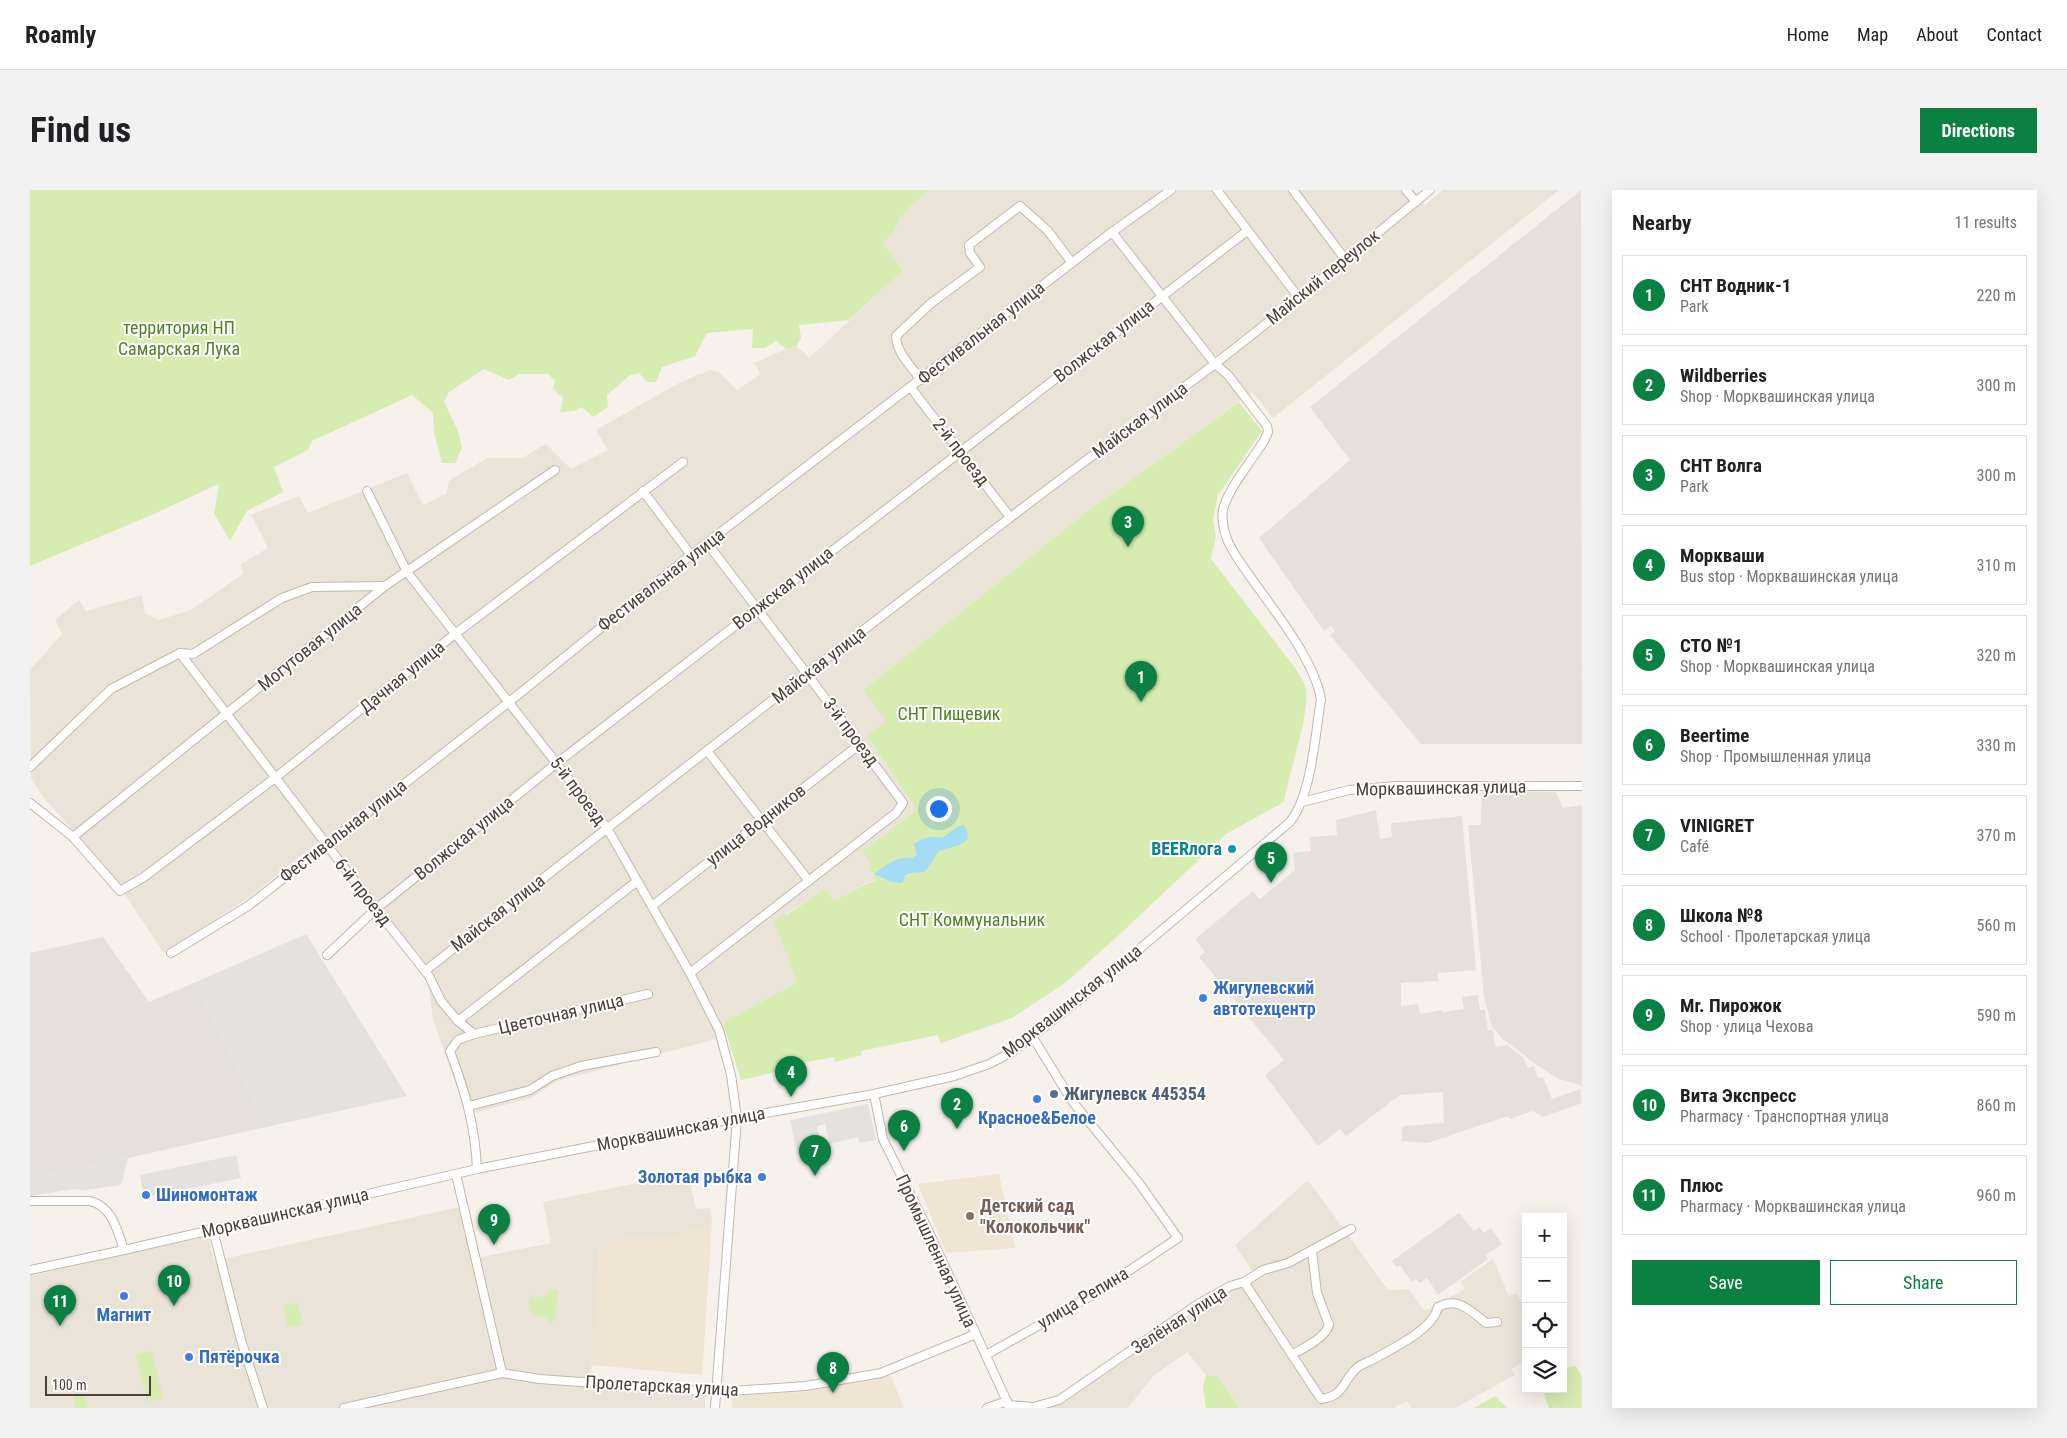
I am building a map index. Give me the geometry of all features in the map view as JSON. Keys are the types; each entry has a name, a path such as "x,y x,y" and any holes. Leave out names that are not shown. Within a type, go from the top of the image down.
{"street":[{"name":"Фестивальная улица","path":"171,953 248,906 509,702 691,555 1112,232 1171,190"},
{"path":"1217,190 1299,298"},
{"path":"1293,190 1345,258"},
{"path":"1406,190 1416,202"},
{"name":"Майский переулок","path":"1215,364 1299,298 1345,258 1430,190"},
{"path":"921,380 902,354 897,344 896,336 930,304 980,267 970,253 969,245 977,237 1020,206 1048,231 1072,263"},
{"name":"Волжская улица","path":"327,955 376,909 557,763 1247,231"},
{"path":"1112,232 1215,364"},
{"name":"Майская улица","path":"426,970 1010,517 1215,364"},
{"name":"Морквашинская улица","path":"30,1270 214,1230 477,1169 737,1118 874,1094 954,1076 990,1064 1012,1052 1080,998 1290,822 1302,802 1321,699 1319,687 1315,676 1291,635 1236,555 1226,536 1223,507 1268,432 1267,426 1228,376 1215,364"},
{"name":"2-й проезд","path":"911,388 1010,517"},
{"name":"Дачная улица","path":"73,837 120,891 144,877 275,778 455,634 683,462"},
{"name":"Могутовая улица","path":"73,837 385,586 556,470"},
{"name":"5-й проезд","path":"367,491 407,572 607,828 636,882 652,906 690,973 719,1030 731,1075 737,1118 715,1408"},
{"path":"643,491 691,555"},
{"name":"3-й проезд","path":"707,543 903,803 896,814 809,881"},
{"path":"30,767 111,689 180,653 193,654 282,598 312,587 385,586"},
{"name":"6-й проезд","path":"180,653 376,909 426,970 441,1001 474,1034"},
{"name":"улица Водников","path":"652,906 860,744"},
{"path":"690,973 809,881 708,752"},
{"name":"Морквашинская улица","path":"1302,802 1349,790 1397,786 1582,786"},
{"path":"30,804 73,837"},
{"path":"458,1020 636,882"},
{"name":"Цветочная улица","path":"474,1034 648,994"},
{"path":"474,1034 458,1040 450,1051 469,1106 476,1145 477,1169"},
{"name":"улица Репина","path":"986,1356 1091,1296 1178,1238 1139,1183 1072,1101 1032,1036"},
{"path":"469,1106 530,1090 552,1076 581,1066 656,1052"},
{"name":"Промышленная улица","path":"874,1094 883,1139 1008,1405"},
{"path":"456,1174 502,1374"},
{"path":"30,1201 90,1201 99,1203 111,1215 124,1250"},
{"name":"Зелёная улица","path":"1008,1405 1033,1407 1059,1400 1198,1304 1230,1286 1244,1282 1263,1270 1288,1263 1351,1229"},
{"path":"214,1230 241,1340 263,1408"},
{"path":"1293,1354 1320,1337 1329,1325 1317,1293 1312,1251"},
{"path":"1244,1282 1321,1399 1338,1393 1344,1388 1357,1368 1394,1348 1431,1322 1436,1316 1438,1307 1446,1303 1465,1306 1486,1323 1497,1322"},
{"name":"Пролетарская улица","path":"344,1408 502,1374 550,1380 716,1392 806,1386 882,1374 976,1334"},
{"path":"987,1408 1008,1405"}],"shaded area":[{"path":"931,190 1414,190 1425,205 1443,190 1559,190 1273,418 1252,392 1089,510 863,690 887,721 867,736 917,810 863,852 875,879 834,900 825,889 775,921 797,982 723,1023 727,1036 557,1081 531,1098 467,1115 433,1020 428,979 318,842 248,898 164,953 107,868 43,797 31,778 30,670 62,634 55,620 79,600 86,611 142,595 145,614 159,620 191,610 243,574 241,564 268,548 251,515 299,496 308,513 407,473 423,505 446,494 449,481 487,458 522,458 546,444 571,469 608,450 596,430 679,383 710,370 719,372 737,390 761,374 754,363 786,349 796,347 809,358 903,271 882,243 894,232 900,218 912,204"},
{"path":"1581,190 1582,744 1421,744 1330,635 1335,631 1331,626 1324,631 1259,538 1350,460 1310,407"},
{"path":"1482,791 1556,792 1563,808 1582,805 1582,1086 1559,1079 1538,1066 1504,1040 1492,1027 1484,997 1468,825 1481,825"},
{"path":"1376,810 1380,839 1392,837 1391,823 1462,816 1476,970 1438,973 1438,981 1401,983 1401,1006 1418,1004 1420,1014 1464,1009 1462,997 1478,995 1480,1010 1485,1010 1488,1030 1493,1030 1495,1047 1507,1045 1523,1057 1528,1068 1534,1066 1538,1078 1543,1077 1552,1099 1580,1089 1582,1103 1543,1117 1532,1111 1510,1119 1508,1116 1428,1143 1402,1141 1402,1130 1404,1126 1444,1123 1443,1092 1400,1095 1346,1136 1340,1129 1318,1146 1265,1075 1284,1060 1199,957 1205,952 1195,939 1253,891 1260,899 1295,870 1293,853 1311,851 1310,837 1337,835 1336,820"},
{"path":"306,934 407,1096 266,1127 196,982"},
{"path":"103,937 149,1002 196,982 266,1127 30,1180 30,953"},
{"path":"868,1104 876,1140 859,1143 858,1137 830,1144 825,1124 817,1126 822,1150 797,1154 790,1120"},
{"path":"236,1155 241,1178 152,1196 150,1192 143,1193 140,1175"},
{"path":"128,1158 121,1185 84,1190 73,1189 30,1196 30,1180"},
{"path":"688,1173 696,1209 710,1208 712,1223 677,1235 600,1242 590,1386 705,1393 705,1408 30,1408 30,1276 208,1236 214,1261 460,1207 471,1259 551,1243 543,1202"},
{"name":"Детский сад \"Колокольчик\"","path":"999,1174 1015,1248 946,1253 918,1184"},
{"path":"1306,1182 1311,1184 1388,1290 1409,1289 1424,1311 1465,1289 1461,1281 1493,1259 1509,1296 1516,1293 1522,1303 1522,1363 1511,1369 1515,1375 1455,1408 1411,1408 1407,1401 1393,1408 1240,1408 1217,1376 1206,1375 1187,1352 1153,1376 1128,1408 1046,1408 1062,1404 1225,1292 1256,1277 1235,1245"},
{"path":"1459,1213 1474,1231 1479,1227 1484,1233 1491,1228 1502,1244 1486,1255 1488,1259 1438,1295 1427,1278 1420,1283 1416,1279 1412,1282 1400,1265 1397,1267 1392,1261"},
{"path":"712,1223 702,1375 591,1365 600,1242 676,1235"},
{"path":"891,1376 904,1408 732,1408 732,1395 805,1392"}],"green space":[{"name":"территория НП Самарская Лука","path":"30,190 931,190 912,204 900,218 894,232 883,243 903,271 849,320 799,325 801,338 796,347 786,349 776,341 765,348 752,348 753,329 707,333 695,356 662,367 656,382 647,382 639,373 630,375 607,395 608,407 593,417 582,407 574,411 560,412 563,398 553,389 555,381 548,374 519,374 509,380 484,369 449,392 444,401 459,434 462,448 455,463 442,463 434,433 433,413 412,395 312,441 308,450 274,467 283,492 247,511 230,541 214,513 219,484 30,566"},
{"path":"1239,402 1262,431 1218,495 1213,520 1216,536 1211,559 1296,669 1305,686 1305,711 1284,802 1226,834 1065,983 1012,1018 941,1043 938,1035 861,1051 862,1055 835,1062 834,1057 801,1063 801,1066 741,1080 723,1023 797,982 774,921 825,889 834,900 875,880 868,860 862,852 917,810 867,736 886,721 863,690 1089,510"},
{"path":"556,1289 558,1291 555,1321 548,1323 548,1318 538,1317 530,1310 530,1295 535,1298 547,1295 549,1291"},
{"path":"298,1303 303,1324 288,1328 284,1306"},
{"path":"152,1351 163,1398 147,1402 136,1354"},
{"path":"1576,1366 1582,1377 1582,1408 1549,1408 1543,1393 1567,1393 1567,1368"},
{"path":"1206,1375 1217,1376 1240,1408 1206,1408 1203,1387"},
{"path":"84,1394 88,1408 76,1408 73,1396"},
{"path":"1495,1396 1507,1408 1474,1408"}],"water":[{"path":"964,825 968,839 960,845 939,851 925,872 909,873 901,883 892,882 874,874 896,860 911,858 917,855 914,844 921,840 934,837 942,838 959,826"}],"place":[{"name":"СНТ Волга","path":"1128,547"},
{"name":"СНТ Водник-1","path":"1141,702"},
{"name":"BEERлога","path":"1232,849"},
{"name":"СТО №1","path":"1271,883"},
{"name":"Жигулевский автотехцентр","path":"1203,998"},
{"name":"Жигулевск 445354","path":"1054,1094"},
{"name":"Моркваши","path":"791,1097"},
{"name":"Красное&Белое","path":"1037,1099"},
{"name":"Wildberries","path":"957,1129"},
{"name":"Beertime","path":"904,1151"},
{"name":"VINIGRET","path":"815,1176"},
{"name":"Золотая рыбка","path":"762,1177"},
{"name":"Шиномонтаж","path":"146,1195"},
{"name":"Детский сад \"Колокольчик\"","path":"970,1216"},
{"name":"Mr. Пирожок","path":"494,1245"},
{"name":"Магнит","path":"124,1296"},
{"name":"Вита Экспресс","path":"174,1306"},
{"name":"Плюс","path":"60,1326"},
{"name":"Пятёрочка","path":"189,1357"},
{"name":"Школа №8","path":"833,1393"}],"park label":[{"name":"СНТ Пищевик","path":"949,714"},
{"name":"СНТ Коммунальник","path":"972,920"}]}
